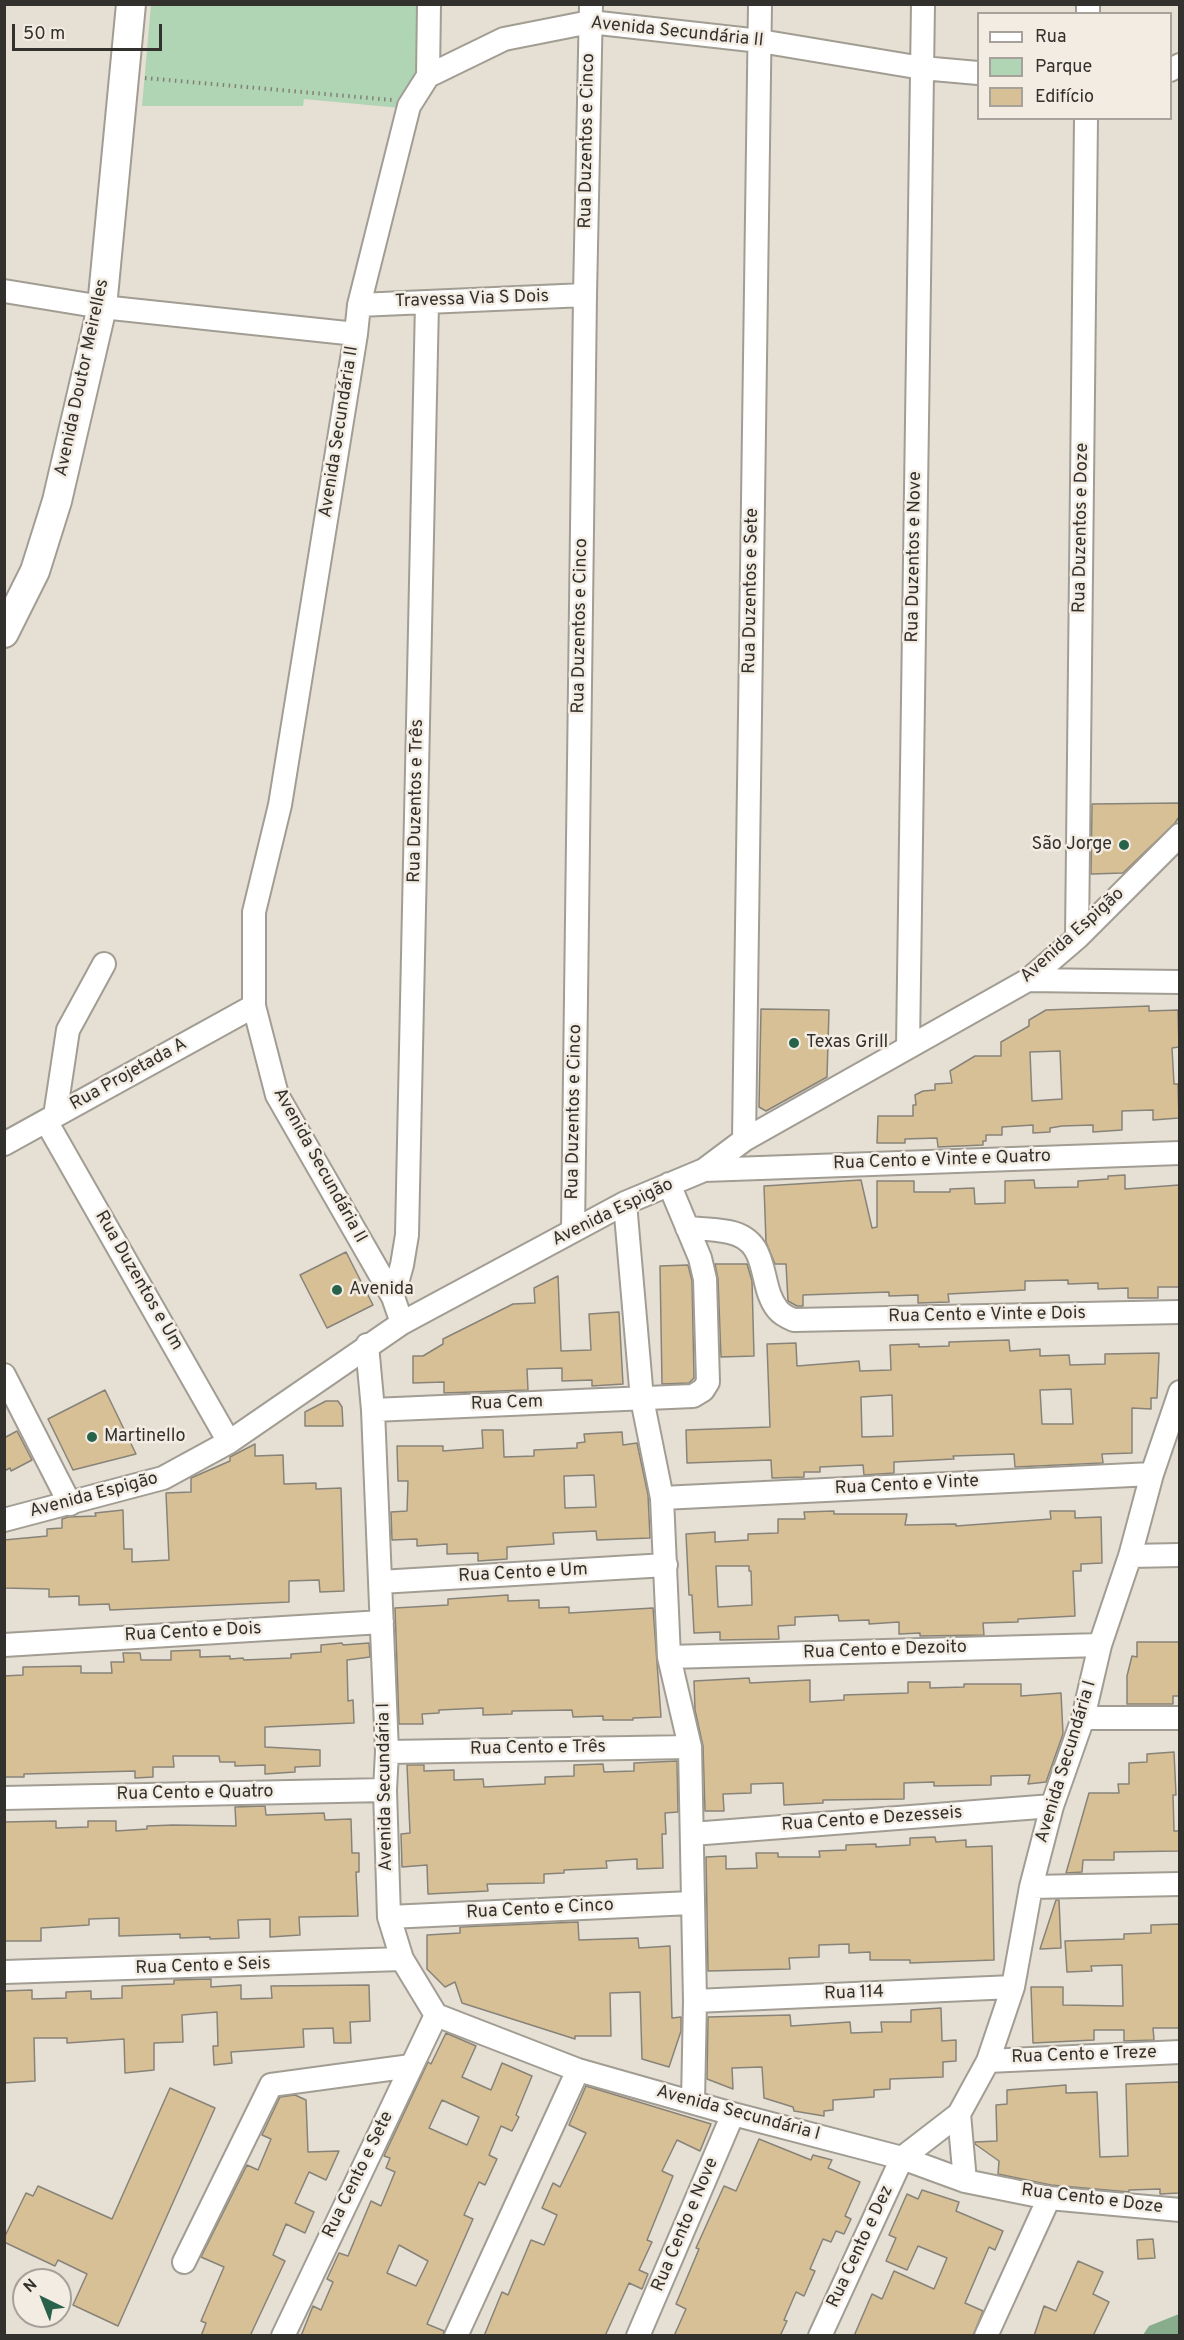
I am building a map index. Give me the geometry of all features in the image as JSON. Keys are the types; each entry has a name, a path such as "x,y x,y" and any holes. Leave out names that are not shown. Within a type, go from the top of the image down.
{"main road":[{"name":"Avenida Doutor Meirelles","path":"4,633 35,571 57,501 102,306 130,4"}],"street":[{"path":"428,76 429,4"},
{"name":"Rua Duzentos e Sete","path":"744,1140 760,4"},
{"name":"Rua Duzentos e Nove","path":"908,1047 922,4"},
{"name":"Avenida Secundária II","path":"402,1323 393,1297 277,1095 254,1006 254,912 280,805 356,334 358,305 412,102 428,76 504,39 591,13 922,68 977,73"},
{"name":"Rua Duzentos e Cinco","path":"573,1231 585,295 591,13"},
{"name":"Rua Duzentos e Doze","path":"1077,938 1086,120"},
{"path":"4,291 102,306 356,334"},
{"name":"Travessa Via S Dois","path":"358,305 585,295"},
{"name":"Rua Duzentos e Três","path":"393,1297 402,1265 407,1234 427,303"},
{"name":"Avenida Espigão","path":"4,1520 163,1478 229,1442 402,1323 625,1203 704,1170 744,1140 1028,980 1077,938 1179,835"},
{"path":"51,1119 68,1030 104,964"},
{"path":"1028,980 1179,982"},
{"name":"Rua Projetada A","path":"4,1144 254,1006"},
{"name":"Rua Duzentos e Um","path":"51,1119 229,1442"},
{"name":"Rua Cento e Vinte e Quatro","path":"704,1170 1179,1153"},
{"name":"Rua Cem","path":"373,1410 693,1396 703,1390 708,1382 705,1279 700,1258 669,1185"},
{"path":"625,1203 642,1399 662,1498 669,1657 690,1747 691,1903 695,2001 693,2102"},
{"name":"Rua Cento e Vinte e Dois","path":"687,1228 730,1232 746,1239 759,1253 772,1298 779,1311 794,1320 1179,1312"},
{"name":"Avenida Secundária I","path":"367,1345 373,1410 382,1622 387,1752 385,1790 389,1917 402,1959 436,2015 578,2070 733,2114 902,2158 959,2114 988,2061 1013,1987 1031,1887 1052,1806 1083,1718 1100,1645 1130,1556 1152,1474 1179,1392"},
{"path":"4,1375 70,1504"},
{"name":"Rua Cento e Vinte","path":"662,1498 1152,1474"},
{"path":"1130,1556 1179,1555"},
{"name":"Rua Cento e Um","path":"380,1582 666,1565"},
{"name":"Rua Cento e Dois","path":"4,1645 382,1622"},
{"name":"Rua Cento e Dezoito","path":"669,1657 1100,1645"},
{"path":"1083,1718 1179,1718"},
{"name":"Rua Cento e Três","path":"387,1752 690,1747"},
{"name":"Rua Cento e Quatro","path":"4,1798 385,1790"},
{"name":"Rua Cento e Dezesseis","path":"692,1834 1052,1806"},
{"path":"1031,1887 1179,1884"},
{"name":"Rua Cento e Cinco","path":"389,1917 691,1903"},
{"name":"Rua Cento e Seis","path":"4,1972 402,1959"},
{"name":"Rua 114","path":"695,2001 1013,1987"},
{"name":"Rua Cento e Sete","path":"283,2336 436,2015"},
{"name":"Rua Cento e Treze","path":"988,2061 1179,2052"},
{"path":"184,2262 271,2085 411,2066"},
{"path":"456,2336 578,2070"},
{"name":"Rua Cento e Nove","path":"638,2336 733,2114"},
{"path":"959,2114 965,2181"},
{"name":"Rua Cento e Doze","path":"902,2158 965,2181 1049,2198 1179,2210"},
{"name":"Rua Cento e Dez","path":"820,2336 902,2158"},
{"path":"986,2336 1049,2198"}],"path":[{"path":"124,76 412,102"}],"green space":[{"path":"151,5 420,5 420,75 400,108 304,99 303,106 142,106"},
{"path":"1179,2314 1179,2335 1143,2335 1149,2326"}],"building":[{"name":"São Jorge","path":"1179,803 1179,817 1175,823 1123,873 1091,874 1092,804"},
{"path":"1149,1006 1149,1011 1178,1010 1179,1047 1172,1048 1174,1084 1178,1084 1179,1118 1153,1120 1153,1110 1122,1111 1122,1130 1093,1132 1093,1125 1062,1126 1050,1128 1050,1132 1033,1133 1033,1125 1002,1127 1002,1135 986,1135 983,1145 938,1147 937,1138 905,1139 905,1143 877,1143 878,1116 913,1116 913,1105 916,1105 915,1095 923,1091 935,1090 935,1084 952,1083 950,1071 975,1056 1001,1056 1001,1042 1029,1026 1029,1020 1046,1010","holes":["1060,1051 1062,1099 1032,1101 1030,1052"]},
{"name":"Texas Grill","path":"761,1009 829,1010 827,1077 766,1111 759,1107"},
{"path":"1125,1175 1125,1189 1179,1185 1179,1287 1158,1287 1158,1298 1128,1298 1128,1288 1098,1289 1098,1283 1068,1284 1068,1280 1025,1281 1025,1290 948,1294 949,1302 918,1303 918,1295 889,1296 889,1292 803,1295 803,1306 797,1306 788,1301 786,1264 775,1264 766,1242 764,1186 861,1180 872,1228 877,1227 877,1181 914,1181 914,1192 950,1192 950,1189 974,1188 975,1204 1005,1203 1005,1181 1034,1180 1035,1188 1078,1187 1078,1181 1108,1179 1108,1176"},
{"name":"Avenida","path":"346,1252 373,1305 327,1328 300,1275"},
{"path":"715,1264 747,1264 752,1281 754,1356 721,1357 718,1279"},
{"path":"688,1265 692,1281 694,1378 689,1383 662,1384 660,1266"},
{"path":"558,1276 561,1351 591,1350 589,1314 619,1312 623,1384 592,1386 592,1380 562,1381 562,1368 527,1369 528,1390 444,1393 444,1382 413,1383 413,1356 423,1356 443,1344 443,1339 513,1304 535,1303 534,1288"},
{"path":"1009,1340 1010,1351 1040,1349 1040,1356 1069,1355 1070,1365 1105,1364 1105,1354 1159,1353 1157,1398 1151,1398 1151,1409 1132,1408 1132,1453 1102,1454 1103,1463 1015,1467 1014,1454 953,1456 954,1459 894,1462 894,1473 864,1475 863,1465 820,1467 820,1472 804,1472 804,1477 772,1478 771,1460 687,1463 686,1430 770,1427 767,1344 796,1343 797,1366 859,1361 860,1371 891,1370 890,1345 949,1346 949,1342","holes":["1071,1389 1073,1424 1042,1424 1040,1390","892,1395 893,1436 862,1437 861,1397"]},
{"name":"Martinello","path":"105,1390 136,1454 73,1470 48,1419"},
{"path":"326,1401 338,1401 342,1407 343,1426 305,1426 305,1412"},
{"path":"482,1430 503,1430 504,1457 534,1456 534,1450 577,1448 577,1443 585,1442 584,1434 622,1432 623,1445 637,1443 648,1495 650,1538 597,1540 596,1531 553,1533 554,1544 507,1547 507,1559 478,1561 478,1553 447,1554 447,1544 417,1546 417,1539 392,1540 391,1512 407,1511 408,1481 398,1481 397,1446 443,1446 443,1451 483,1448","holes":["594,1475 596,1507 565,1508 564,1476"]},
{"path":"17,1431 32,1460 11,1471 10,1468 4,1471 4,1438"},
{"path":"255,1444 255,1456 283,1455 284,1484 316,1483 316,1489 341,1488 344,1591 320,1592 319,1580 289,1581 289,1602 110,1610 109,1604 79,1605 79,1596 49,1597 49,1589 4,1588 4,1540 47,1536 47,1529 62,1528 62,1519 68,1517 96,1516 95,1513 123,1510 124,1549 132,1549 132,1562 169,1560 166,1493 191,1492 191,1478 230,1461 230,1457"},
{"path":"1050,1511 1075,1511 1075,1518 1101,1517 1102,1563 1081,1564 1081,1571 1073,1571 1075,1616 983,1623 984,1635 899,1634 899,1622 869,1624 869,1620 839,1621 838,1615 795,1617 795,1625 778,1626 779,1639 720,1640 720,1632 694,1633 692,1595 689,1595 686,1534 715,1532 715,1542 748,1540 748,1534 778,1533 778,1519 805,1519 804,1512 907,1514 905,1525 956,1524 956,1526 1051,1519","holes":["716,1566 749,1566 752,1605 718,1607"]},
{"path":"508,1595 508,1601 539,1600 539,1608 569,1607 569,1613 653,1608 661,1717 603,1720 603,1716 573,1717 572,1710 512,1711 512,1714 483,1715 483,1708 439,1710 439,1713 422,1714 423,1724 399,1724 395,1608 448,1605 448,1599"},
{"path":"1137,1642 1179,1642 1179,1696 1173,1696 1173,1704 1127,1704 1127,1676 1132,1656 1137,1657"},
{"path":"342,1643 343,1645 369,1643 370,1657 347,1660 348,1701 353,1700 354,1723 265,1727 265,1747 320,1750 320,1766 295,1767 295,1772 265,1774 265,1765 235,1766 235,1762 220,1762 219,1756 173,1756 174,1767 153,1767 153,1777 135,1778 135,1771 24,1774 24,1777 4,1777 4,1676 23,1675 23,1667 81,1666 81,1673 112,1673 111,1662 124,1662 123,1653 140,1653 141,1660 171,1660 171,1651 200,1650 200,1657 230,1656 230,1659 243,1658 244,1660 291,1658 291,1654 321,1652 321,1645"},
{"path":"749,1678 750,1683 810,1680 810,1702 844,1700 844,1695 908,1693 908,1682 930,1682 930,1688 964,1687 964,1684 1021,1684 1021,1696 1061,1693 1063,1734 1046,1782 1028,1784 1030,1775 991,1776 991,1785 934,1786 934,1782 904,1783 904,1799 823,1800 823,1803 784,1805 783,1783 751,1784 751,1793 723,1794 724,1811 705,1811 703,1746 695,1710 694,1681"},
{"path":"1174,1752 1176,1795 1173,1795 1174,1831 1179,1831 1179,1851 1114,1852 1114,1860 1083,1860 1082,1872 1066,1873 1089,1793 1119,1793 1118,1784 1129,1784 1129,1763 1147,1762 1147,1754"},
{"path":"677,1761 678,1812 665,1813 666,1834 662,1834 663,1868 637,1869 637,1859 606,1861 607,1868 564,1870 564,1873 544,1874 544,1883 487,1884 488,1891 428,1894 427,1865 402,1867 401,1834 410,1833 407,1765 424,1765 424,1771 454,1770 454,1780 483,1779 484,1787 545,1784 545,1777 574,1776 574,1765 603,1764 604,1772 634,1771 634,1763"},
{"path":"265,1806 266,1815 324,1813 325,1820 351,1819 352,1853 359,1853 359,1872 356,1872 358,1916 299,1917 300,1935 270,1937 270,1919 238,1920 239,1938 210,1939 210,1937 180,1938 180,1934 119,1936 119,1918 89,1919 89,1925 41,1928 41,1941 4,1941 4,1822 56,1821 56,1828 88,1827 88,1821 116,1821 116,1831 147,1829 147,1826 236,1826 235,1807"},
{"path":"935,1837 936,1842 966,1840 966,1847 992,1846 994,1960 910,1963 910,1960 870,1960 870,1952 849,1953 849,1944 819,1945 819,1957 789,1958 790,1969 708,1971 706,1857 726,1856 726,1869 757,1868 756,1853 778,1853 778,1857 820,1857 819,1851 846,1850 846,1845 876,1844 876,1847 910,1845 910,1838"},
{"path":"1056,1900 1059,1900 1061,1948 1040,1949"},
{"path":"578,1922 579,1940 638,1938 639,1948 670,1946 672,2018 681,2017 681,2031 669,2067 642,2059 640,1992 610,1993 611,2036 575,2036 575,2039 462,2003 455,1982 445,1987 427,1969 427,1935 460,1933 460,1927"},
{"path":"1179,1924 1179,2028 1153,2028 1154,2040 1124,2041 1124,2030 1094,2030 1094,2040 1033,2043 1031,1987 1063,1987 1063,2005 1123,2006 1122,1965 1091,1966 1092,1971 1067,1972 1065,1941 1124,1939 1124,1934 1151,1933 1151,1925"},
{"path":"211,1979 211,1987 241,1985 241,1999 272,1998 271,1986 369,1985 370,2021 350,2022 351,2043 334,2043 333,2028 303,2029 304,2047 231,2052 232,2063 214,2065 213,2046 218,2046 217,2012 182,2015 183,2042 154,2043 154,2070 125,2073 124,2039 67,2043 67,2038 34,2038 35,2081 4,2083 4,1991 32,1990 32,1999 66,1998 66,1992 91,1991 91,1999 122,1998 122,1986 174,1984 174,1980"},
{"path":"941,2008 942,2041 956,2040 956,2061 943,2062 943,2077 890,2079 890,2089 874,2090 874,2097 833,2100 833,2110 824,2111 824,2116 794,2111 793,2107 764,2098 762,2067 732,2068 733,2089 707,2079 708,2017 790,2015 791,2026 850,2022 851,2033 882,2032 881,2022 911,2022 911,2010"},
{"path":"446,2033 476,2046 462,2077 491,2090 502,2063 532,2076 516,2115 519,2117 512,2131 501,2126 489,2155 497,2159 485,2185 479,2182 464,2215 473,2219 427,2324 444,2331 443,2336 301,2336 313,2306 321,2310 333,2282 327,2279 339,2253 348,2256 371,2201 381,2206 395,2172 386,2168 390,2158 384,2156 428,2062 431,2064","holes":["442,2100 479,2117 467,2145 429,2128","399,2245 428,2261 416,2286 387,2273"]},
{"path":"1179,2082 1179,2193 1160,2194 1160,2189 1129,2190 1129,2192 1051,2185 998,2174 999,2161 975,2144 975,2142 997,2141 996,2105 1007,2104 1007,2090 1066,2085 1066,2093 1097,2092 1100,2157 1128,2156 1126,2084"},
{"path":"586,2086 711,2124 700,2151 677,2140 662,2171 673,2176 647,2240 652,2242 639,2270 648,2274 642,2289 629,2283 605,2336 484,2336 502,2292 508,2295 531,2240 544,2245 557,2215 542,2208 553,2183 560,2187 586,2133 569,2125"},
{"path":"170,2088 215,2108 118,2326 73,2305 87,2274 58,2260 55,2266 4,2242 4,2238 26,2193 33,2196 38,2186 112,2219"},
{"path":"295,2095 306,2100 308,2152 339,2151 326,2180 309,2172 295,2203 314,2212 305,2233 286,2224 273,2255 285,2261 250,2336 201,2336 206,2323 201,2321 224,2267 201,2257 247,2165 258,2170 271,2139 262,2135 280,2097"},
{"path":"759,2139 811,2160 813,2155 832,2160 828,2168 860,2182 845,2216 851,2219 844,2234 836,2231 831,2242 823,2239 810,2269 815,2271 804,2296 796,2292 780,2336 674,2336 686,2309 676,2304 699,2249 696,2248 724,2186 736,2191"},
{"path":"922,2190 959,2202 956,2211 1003,2231 995,2250 989,2247 965,2303 983,2311 973,2336 854,2336 872,2294 882,2299 894,2271 934,2289 947,2258 918,2246 907,2270 886,2261 896,2238 889,2235 907,2194 918,2199"},
{"path":"1153,2239 1155,2258 1138,2259 1137,2240"},
{"path":"1078,2261 1103,2272 1093,2294 1109,2302 1093,2336 1034,2336 1044,2306 1056,2311"}],"place":[{"name":"São Jorge","path":"1124,845"},
{"name":"Texas Grill","path":"794,1043"},
{"name":"Avenida","path":"337,1290"},
{"name":"Martinello","path":"92,1437"}]}
